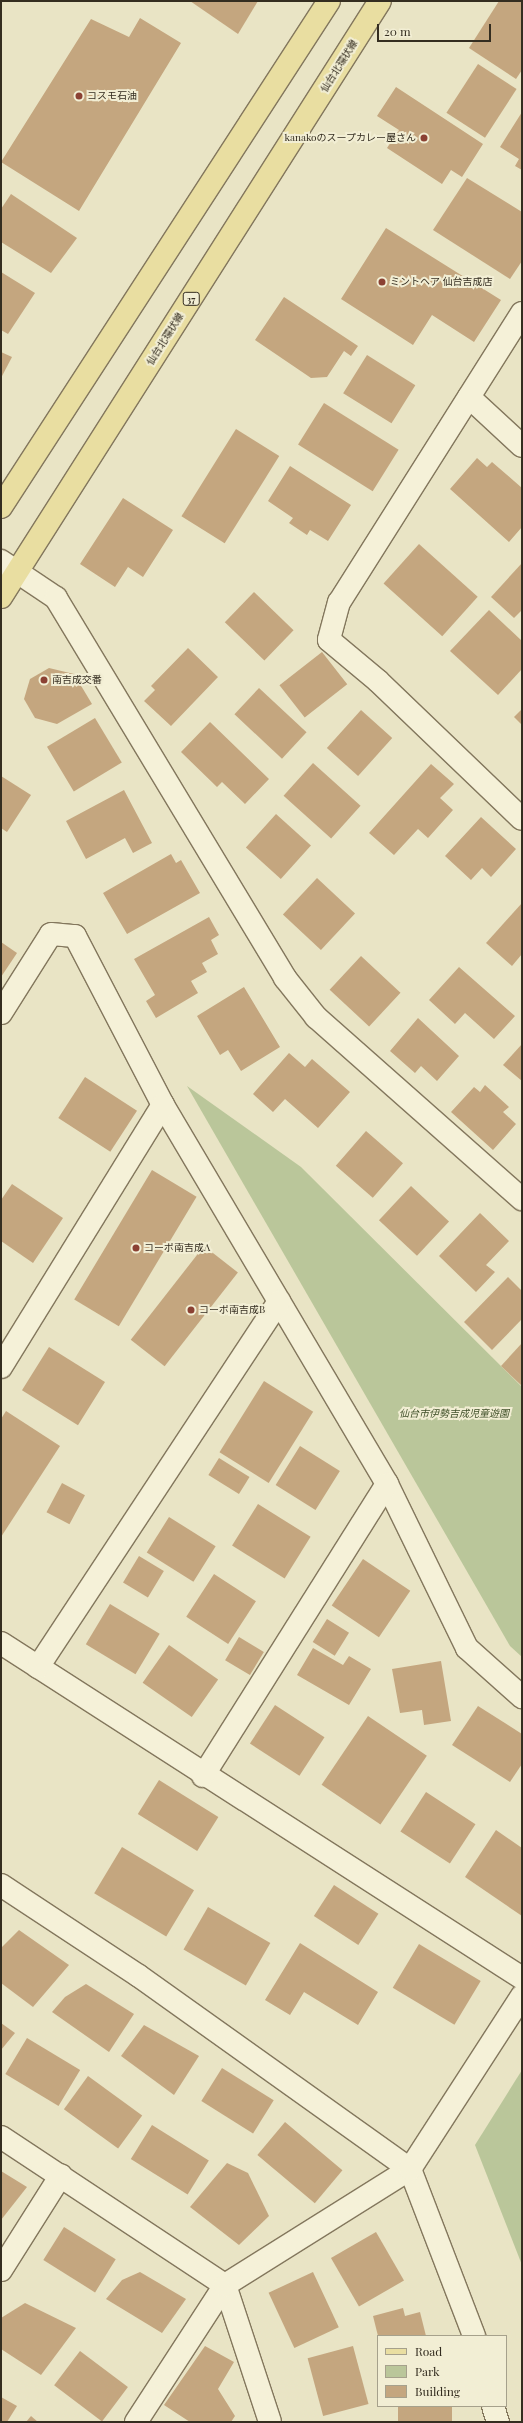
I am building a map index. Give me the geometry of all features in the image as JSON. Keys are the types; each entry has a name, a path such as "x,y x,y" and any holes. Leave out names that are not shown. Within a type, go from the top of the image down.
{"main road":[{"path":"1,507 329,1"},
{"name":"仙台北環状線","path":"1,597 10,565 380,1"}],"street":[{"path":"522,313 339,602 329,640 378,681 522,819"},
{"path":"468,397 522,446"},
{"path":"10,565 56,598 285,978 316,1017 519,1190"},
{"path":"1,1013 51,934 76,936 163,1105 387,1484 467,1648 522,1697"},
{"path":"1,1367 163,1105"},
{"path":"38,1667 279,1301"},
{"path":"204,1776 387,1484"},
{"path":"1,1643 204,1776 522,1978"},
{"path":"1,1886 139,1976 410,2169 474,2335"},
{"path":"136,2422 225,2285 410,2169 522,1996"},
{"path":"1,2137 61,2175 225,2285 270,2422"},
{"path":"1,2270 61,2175"},
{"path":"493,2407 498,2422"}],"green space":[{"name":"仙台市伊勢吉成児童遊園","path":"187,1086 301,1167 522,1387 522,1657 510,1646"},
{"path":"522,2070 522,2265 475,2145"}],"building":[{"path":"190,1 258,1 238,34"},
{"path":"499,1 522,1 522,70 516,79 469,48"},
{"path":"140,18 181,43 79,211 1,162 91,19 129,37"},
{"path":"478,64 517,89 485,138 446,113"},
{"path":"396,87 483,144 462,177 451,170 442,184 387,148 399,130 377,116"},
{"path":"522,112 522,170 515,166 519,159 500,147"},
{"path":"467,178 522,212 522,261 510,279 433,230"},
{"path":"11,194 77,238 51,273 1,242 1,209"},
{"path":"386,228 501,300 474,342 432,315 413,345 341,299"},
{"path":"1,272 35,293 8,334 1,330"},
{"path":"284,297 358,346 351,356 344,351 327,377 311,378 255,340"},
{"path":"1,352 12,357 1,378"},
{"path":"367,355 415,385 391,423 343,393"},
{"path":"324,403 399,450 373,491 298,445"},
{"path":"236,429 279,456 225,543 181,516"},
{"path":"477,458 487,467 492,462 522,488 522,527 509,542 450,489"},
{"path":"290,466 351,505 328,541 310,530 307,535 289,523 293,518 268,501"},
{"path":"123,498 173,530 143,577 128,567 115,587 80,564"},
{"path":"419,544 478,597 442,636 384,583"},
{"path":"522,563 522,610 514,618 491,597"},
{"path":"254,592 294,630 264,660 225,622"},
{"path":"489,610 522,641 522,669 498,695 450,651"},
{"path":"188,648 218,677 171,726 144,701 155,690 151,686"},
{"path":"322,652 347,684 305,718 279,685"},
{"path":"49,668 74,674 92,704 57,724 35,718 24,699 30,679"},
{"path":"259,688 307,732 282,759 234,714"},
{"path":"522,709 522,725 514,717"},
{"path":"361,710 392,738 358,776 327,748"},
{"path":"95,718 122,763 74,791 47,747"},
{"path":"210,722 269,779 245,804 222,782 217,787 181,752"},
{"path":"313,763 361,806 331,839 284,796"},
{"path":"431,764 454,784 440,798 453,810 428,838 418,829 394,855 369,833"},
{"path":"1,776 31,795 7,832 1,828"},
{"path":"124,790 152,843 133,853 125,838 86,859 66,821"},
{"path":"276,814 311,845 281,879 246,847"},
{"path":"481,817 516,849 491,877 482,868 471,880 445,856"},
{"path":"171,854 176,863 181,860 200,893 127,934 103,893"},
{"path":"317,878 355,913 321,950 283,915"},
{"path":"522,903 522,954 512,966 486,943"},
{"path":"209,917 219,935 211,940 218,954 202,963 207,972 191,981 198,993 156,1018 146,1001 155,995 134,959"},
{"path":"1,942 17,953 1,977"},
{"path":"361,956 400,993 369,1026 330,990"},
{"path":"459,967 515,1016 494,1039 465,1013 455,1024 429,1000"},
{"path":"244,987 280,1047 241,1071 228,1050 220,1055 197,1016"},
{"path":"418,1018 459,1056 437,1081 421,1066 415,1073 390,1051"},
{"path":"522,1044 522,1081 503,1065"},
{"path":"289,1053 305,1067 312,1059 350,1092 318,1128 285,1099 273,1112 253,1094"},
{"path":"85,1077 137,1111 110,1152 58,1118"},
{"path":"485,1085 509,1107 503,1112 516,1124 493,1150 451,1112 474,1087 480,1092"},
{"path":"366,1131 403,1163 373,1198 336,1166"},
{"name":"コーポ南吉成A","path":"152,1170 197,1197 119,1326 74,1299"},
{"path":"12,1184 63,1218 33,1263 1,1241 1,1200"},
{"path":"411,1186 449,1221 417,1256 379,1220"},
{"path":"480,1213 509,1241 486,1265 495,1272 476,1292 439,1256"},
{"name":"コーポ南吉成B","path":"204,1246 238,1272 165,1366 131,1340"},
{"path":"508,1277 522,1291 522,1319 492,1350 464,1322"},
{"path":"522,1343 522,1386 501,1366"},
{"path":"49,1347 105,1382 78,1425 22,1390"},
{"path":"264,1381 313,1412 269,1483 219,1452"},
{"path":"6,1411 60,1446 1,1537 1,1419"},
{"path":"300,1446 340,1471 315,1510 276,1485"},
{"path":"219,1458 250,1477 239,1494 208,1475"},
{"path":"62,1483 85,1495 69,1524 47,1512"},
{"path":"258,1504 311,1537 285,1578 232,1546"},
{"path":"169,1517 216,1546 193,1582 147,1553"},
{"path":"139,1556 164,1571 148,1598 123,1583"},
{"path":"363,1559 410,1591 379,1637 332,1605"},
{"path":"214,1574 256,1601 228,1644 186,1617"},
{"path":"110,1604 160,1634 136,1674 86,1644"},
{"path":"327,1619 349,1633 335,1656 313,1642"},
{"path":"239,1637 264,1652 250,1675 225,1660"},
{"path":"169,1645 218,1679 192,1717 143,1683"},
{"path":"313,1648 343,1665 349,1656 371,1669 349,1705 297,1675"},
{"path":"441,1661 451,1721 424,1725 422,1710 400,1713 392,1669"},
{"path":"275,1705 324,1737 299,1776 250,1744"},
{"path":"478,1706 522,1734 522,1764 510,1782 452,1745"},
{"path":"368,1716 427,1756 380,1825 322,1785"},
{"path":"159,1780 218,1817 197,1851 138,1814"},
{"path":"426,1792 475,1824 450,1864 400,1831"},
{"path":"496,1830 522,1848 522,1916 465,1877"},
{"path":"122,1847 194,1890 166,1937 94,1893"},
{"path":"334,1885 378,1914 358,1945 314,1916"},
{"path":"208,1907 270,1943 246,1985 184,1949"},
{"path":"19,1930 69,1965 33,2007 1,1983 1,1948"},
{"path":"300,1943 378,1992 358,2025 304,1992 290,2015 265,2000"},
{"path":"419,1944 481,1981 454,2025 393,1988"},
{"path":"86,1984 134,2014 109,2052 52,2012 65,1997"},
{"path":"1,2023 15,2033 1,2050"},
{"path":"144,2025 199,2056 174,2095 121,2056"},
{"path":"27,2038 80,2070 59,2106 5,2074"},
{"path":"222,2068 274,2100 253,2133 201,2101"},
{"path":"88,2076 142,2115 118,2149 64,2109"},
{"path":"285,2122 342,2170 315,2203 257,2155"},
{"path":"152,2125 209,2161 188,2194 131,2159"},
{"path":"227,2163 248,2173 269,2216 239,2245 190,2207"},
{"path":"1,2171 27,2187 1,2220"},
{"path":"64,2227 116,2259 95,2292 43,2260"},
{"path":"376,2232 404,2280 359,2306 331,2258"},
{"path":"140,2272 186,2299 162,2333 106,2299 122,2280"},
{"path":"313,2272 339,2327 294,2348 269,2293"},
{"path":"25,2303 76,2328 41,2375 1,2349 1,2318"},
{"path":"403,2308 405,2316 420,2312 426,2335 378,2335 373,2316"},
{"path":"205,2346 234,2362 218,2389 235,2416 231,2422 190,2422 164,2405"},
{"path":"353,2346 369,2404 323,2416 308,2358"},
{"path":"80,2351 128,2387 102,2421 54,2385"},
{"path":"1,2397 17,2406 7,2422 1,2422"},
{"path":"398,2407 452,2407 452,2422 398,2422"},
{"path":"31,2416 38,2422 26,2422"}],"place":[{"name":"コスモ石油","path":"79,96"},
{"name":"kanakoのスープカレー屋さん","path":"424,138"},
{"name":"ミントヘア 仙台吉成店","path":"382,282"},
{"name":"南吉成交番","path":"44,680"},
{"name":"コーポ南吉成A","path":"136,1248"},
{"name":"コーポ南吉成B","path":"191,1310"}]}
